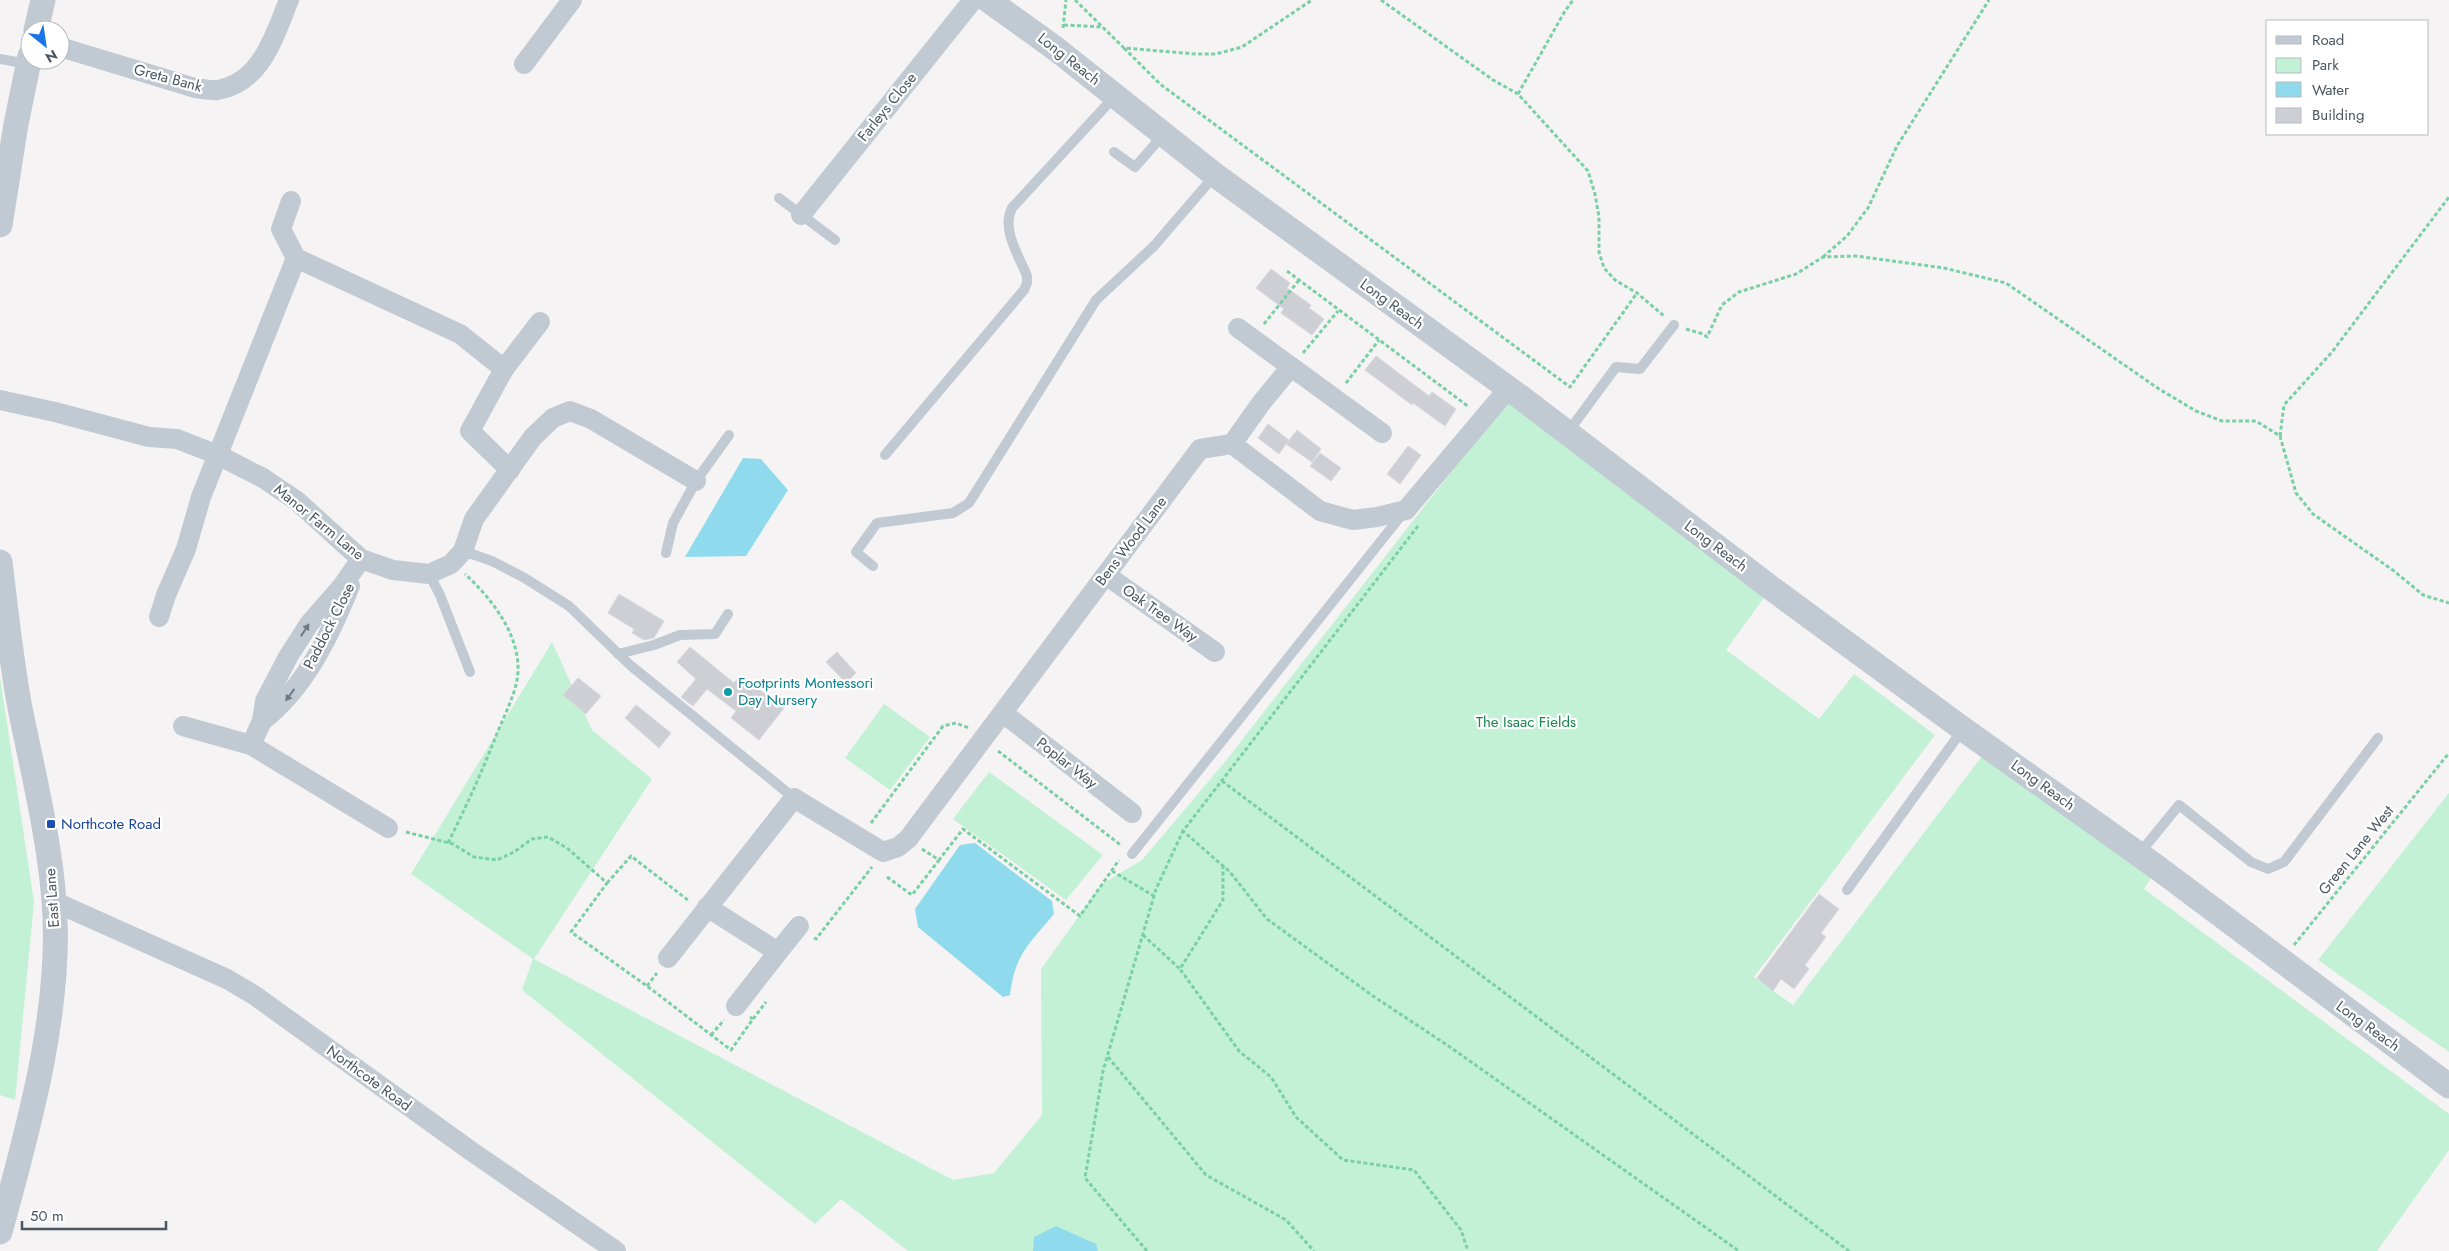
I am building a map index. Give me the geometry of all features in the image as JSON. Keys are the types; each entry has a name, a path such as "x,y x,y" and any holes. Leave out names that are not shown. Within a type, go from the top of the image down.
{"street":[{"path":"38,20 43,0"},
{"name":"Greta Bank","path":"70,49 195,88 216,90 238,84 255,71 268,50 289,0"},
{"path":"524,64 572,0"},
{"name":"Farleys Close","path":"801,215 973,0"},
{"name":"Long Reach","path":"988,0 1057,34 1116,95 1215,174 1508,389 1771,588 1963,730 2139,854 2449,1086"},
{"path":"0,226 16,124 27,70"},
{"path":"291,201 281,229 296,258 460,334 504,369"},
{"path":"160,617 166,595 186,549 201,497 296,258"},
{"path":"510,470 470,431 504,369 540,322"},
{"path":"1245,333 1290,368 1382,433"},
{"path":"1290,368 1262,402 1232,444 1320,511 1353,520 1414,516 1484,418 1508,389"},
{"name":"Manor Farm Lane","path":"0,400 149,437 177,439 218,455 263,478 296,501 361,558 393,570 428,574"},
{"path":"428,574 457,558 474,520 533,437 553,418 570,411 591,419 696,481"},
{"name":"Bens Wood Lane","path":"883,852 898,847 908,839 1200,449 1232,444"},
{"name":"Paddock Close","path":"251,745 262,721 266,701 288,657 309,624 343,585 361,558"},
{"name":"East Lane","path":"0,562 11,652 43,816 54,902 55,954 42,1058 0,1232"},
{"name":"Oak Tree Way","path":"1106,575 1214,652"},
{"name":"Poplar Way","path":"1003,713 1132,813"},
{"path":"183,726 251,745 388,828"},
{"path":"668,958 794,798 883,852"},
{"name":"Northcote Road","path":"54,902 227,980 254,995 471,1151 616,1251"},
{"path":"705,910 778,952"},
{"path":"736,1006 799,926"}],"lane":[{"path":"0,59 20,60"},
{"path":"886,455 1024,290 1028,283 1027,276 1008,226 1008,216 1012,208 1116,95"},
{"path":"1114,152 1135,167 1165,133"},
{"path":"873,566 856,552 876,523 953,513 969,503 1096,300 1154,246 1215,174"},
{"path":"779,198 834,240"},
{"path":"1567,433 1616,367 1640,369 1674,326"},
{"path":"666,553 673,524 696,481 729,435"},
{"path":"1129,851 1414,516"},
{"path":"457,558 508,569 569,606 618,654 794,798"},
{"path":"428,574 440,595 470,672"},
{"path":"618,654 654,645 680,635 715,634 728,614"},
{"path":"1847,890 1963,730"},
{"path":"2139,854 2179,805 2251,862 2268,869 2284,862 2378,738"}],"path":[{"path":"1066,0 1057,34 1103,27"},
{"path":"1075,0 1160,84 1570,386 1637,293"},
{"path":"1124,48 1216,54 1242,47 1312,0"},
{"path":"1381,0 1493,80 1518,94 1588,171 1595,194 1599,218 1598,252 1604,268 1615,280 1637,293 1674,326 1703,334 1707,337 1722,305 1739,292 1796,274 1823,257 1847,236 1868,208 1897,146 1989,0"},
{"path":"1518,94 1573,0"},
{"path":"2449,197 2332,352 2284,405 2280,436 2296,493 2313,514 2394,571 2423,595 2449,603"},
{"path":"1823,257 1856,256 1904,261 1944,268 2006,283 2159,389 2196,411 2222,421 2256,421 2280,436"},
{"path":"1286,271 1484,418"},
{"path":"1245,333 1299,280"},
{"path":"1290,368 1338,311"},
{"path":"1334,399 1379,340"},
{"path":"1147,1251 1085,1178 1108,1057 1154,896 1183,831 1222,781 1414,516"},
{"path":"448,843 472,796 517,680 516,652 506,627 494,605 457,558"},
{"path":"859,838 943,726 956,723 967,726 1129,851 1112,871 1080,916 963,829 912,895 887,877"},
{"name":"Green Lane West","path":"2281,962 2449,753"},
{"path":"1222,781 1849,1251"},
{"path":"388,828 448,843 474,857 497,860 514,852 532,839 548,837 566,848 607,883"},
{"path":"1183,831 1230,872 1267,919 1373,996 1447,1045 1739,1251"},
{"path":"908,839 939,860"},
{"path":"799,926 816,939 883,852"},
{"path":"705,910 631,856 607,883 571,932 731,1050 753,1020 736,1006 711,1035"},
{"path":"1180,969 1223,900 1223,865"},
{"path":"1112,871 1154,896"},
{"path":"1143,934 1180,969 1239,1051 1271,1077 1296,1118 1343,1160 1414,1170 1461,1230 1468,1251"},
{"path":"1108,1057 1206,1174 1286,1220 1314,1251"}],"green space":[{"name":"The Isaac Fields","path":"1508,389 1771,588 1726,650 1819,719 1854,674 1935,735 1754,977 1793,1005 1989,747 2158,868 2144,889 2449,1114 2449,1150 2377,1251 908,1251 841,1199 815,1224 522,990 533,959 411,874 552,642 592,730 652,779 534,959 953,1180 994,1173 1042,1115 1041,969 1102,884 1142,860 1224,763 1505,403"},
{"path":"0,677 34,902 15,1100 0,1095"},
{"path":"884,704 930,737 890,790 845,758"},
{"path":"989,772 1103,855 1066,900 953,819"},
{"path":"2449,793 2449,1052 2318,960"}],"water":[{"path":"743,458 761,459 788,490 746,556 685,557"},
{"path":"975,843 1052,901 1054,914 1024,950 1015,969 1010,995 1003,997 918,927 915,909 960,845"},
{"path":"1056,1226 1096,1244 1098,1251 1033,1251 1034,1237"}],"building":[{"path":"1271,269 1290,283 1287,288 1311,305 1309,308 1324,319 1312,335 1281,313 1284,309 1256,288"},
{"path":"1376,356 1429,396 1432,392 1456,409 1445,426 1413,403 1412,405 1365,370"},
{"path":"1268,424 1289,440 1279,454 1258,438"},
{"path":"1297,430 1321,449 1312,462 1286,444"},
{"path":"1408,446 1421,455 1400,484 1387,474"},
{"path":"1320,453 1341,468 1331,481 1310,466"},
{"path":"619,594 664,621 654,638 644,640 632,633 634,629 608,613"},
{"name":"Footprints Montessori Day Nursery","path":"690,647 734,683 739,677 784,708 759,740 731,718 736,711 707,689 693,706 681,697 696,679 677,662"},
{"path":"837,652 856,673 846,683 826,662"},
{"path":"578,678 601,696 586,714 563,695"},
{"path":"636,705 671,733 659,748 625,718"},
{"path":"1819,894 1839,909 1821,933 1826,937 1805,965 1809,969 1794,989 1781,979 1773,991 1757,978"}],"place":[{"name":"Footprints Montessori Day Nursery","path":"728,692"},
{"name":"Northcote Road","path":"51,824"}]}
